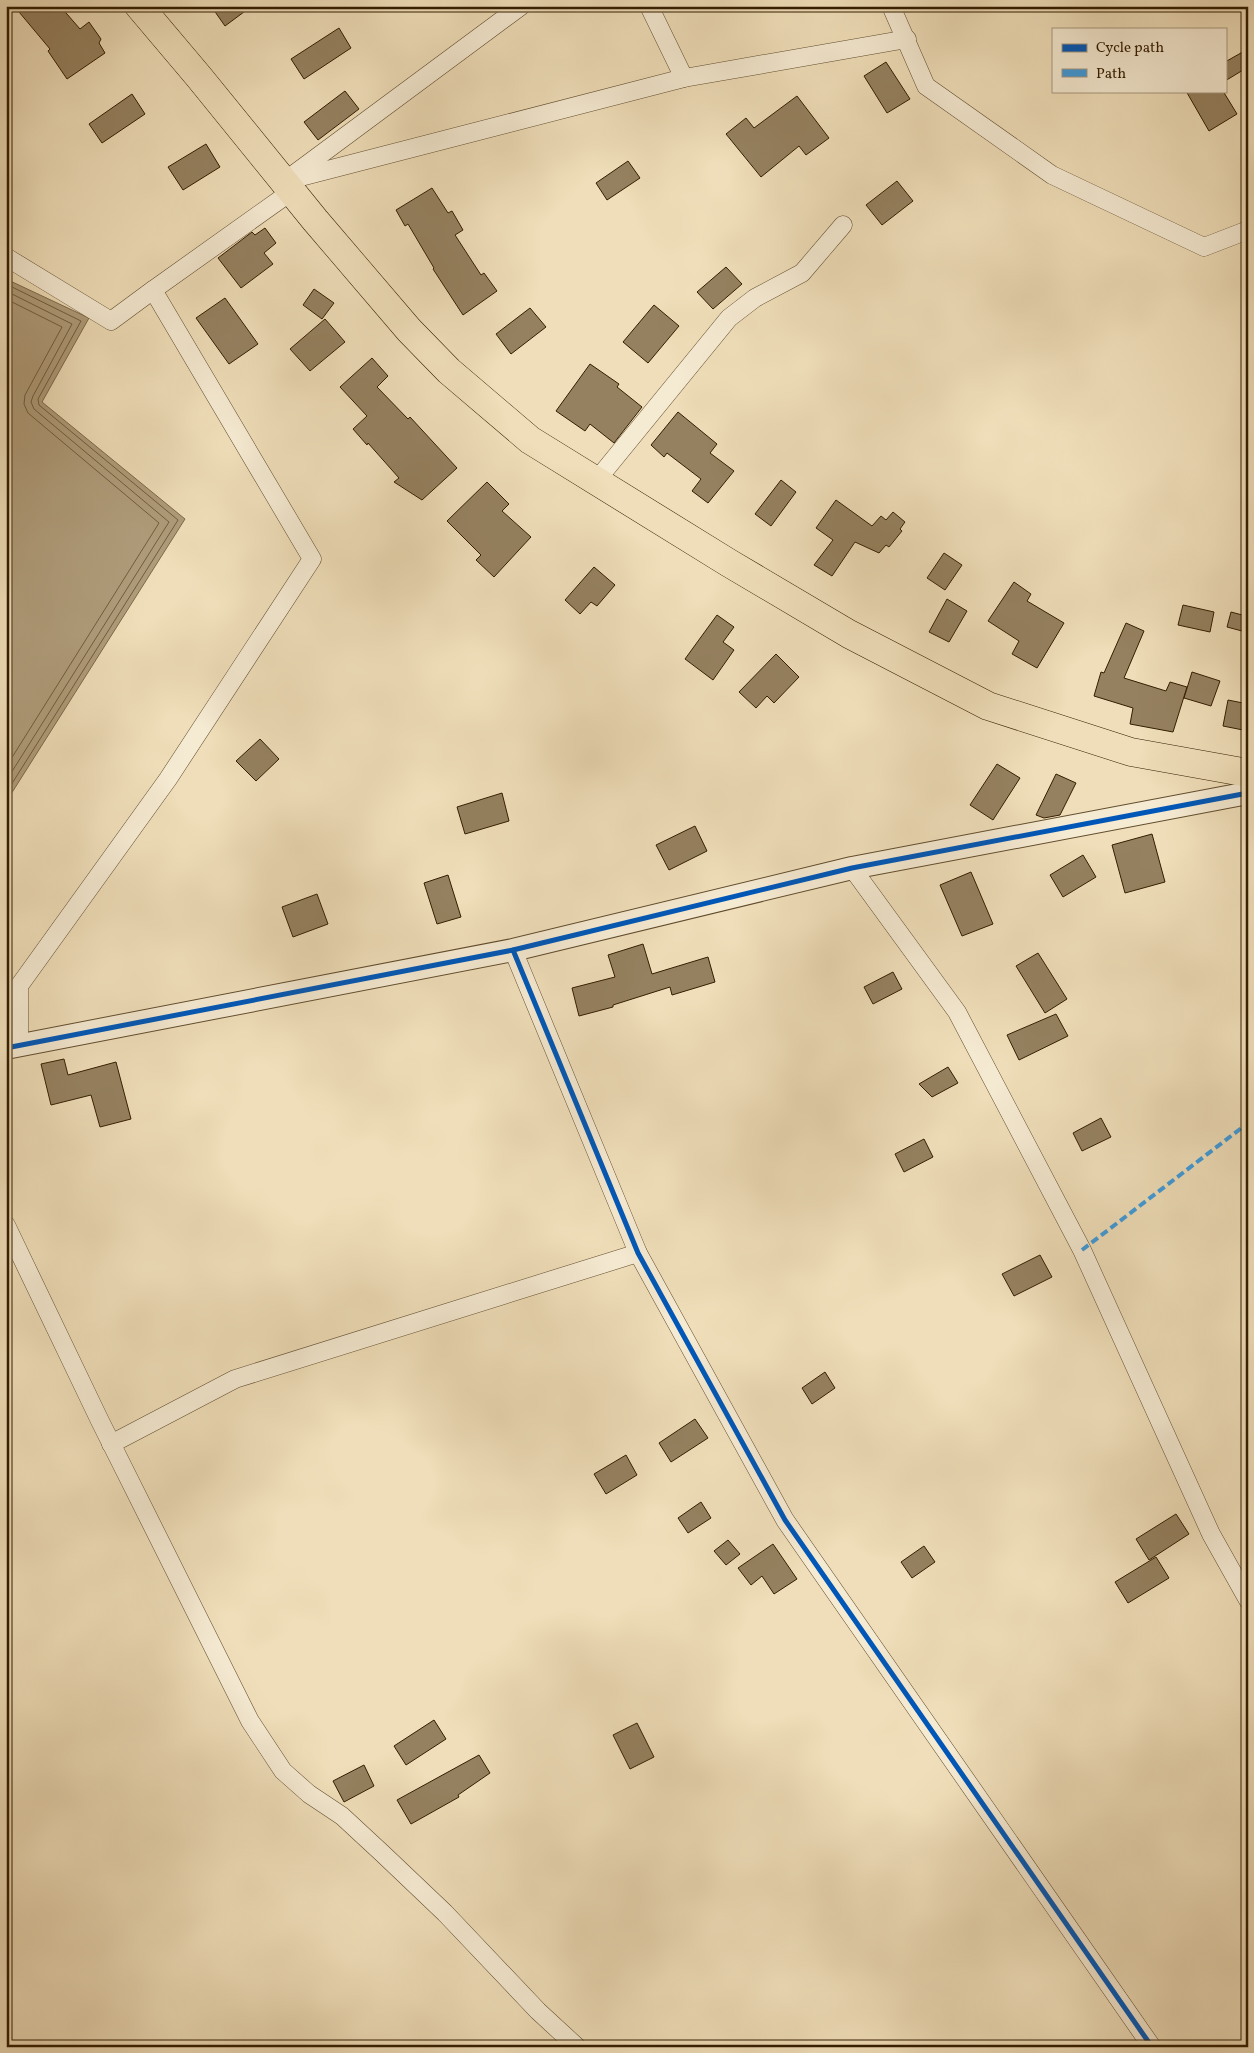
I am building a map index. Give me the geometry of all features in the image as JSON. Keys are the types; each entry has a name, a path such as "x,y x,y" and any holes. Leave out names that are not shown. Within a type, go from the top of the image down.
{"main road":[{"path":"139,6 315,220 409,330 449,371 530,440 729,563 849,634 988,706 1131,752 1248,773"}],"street":[{"path":"6,257 111,321 521,6"},
{"path":"649,6 684,78"},
{"path":"891,6 926,86 1052,175 1204,247 1248,230"},
{"path":"288,186 684,78 907,39"},
{"path":"596,481 729,318 755,298 802,273 843,225"},
{"path":"153,290 312,559 168,779 19,986 13,1046 513,950 852,868 1248,793"},
{"path":"852,868 957,1012 1082,1250 1211,1534 1248,1600"},
{"path":"513,950 638,1253 785,1520 1152,2047"},
{"path":"6,1225 111,1444 250,1721 283,1771 309,1794 342,1816 445,1913 538,2011 577,2047"},
{"path":"111,1444 235,1379 638,1253"}],"water":[{"path":"6,279 89,318 42,402 185,519 6,802"}],"building":[{"path":"14,6 60,6 80,29 89,22 101,39 99,43 105,53 67,79 48,51 50,49"},
{"path":"211,6 252,6 225,26"},
{"path":"339,28 351,48 304,79 291,59"},
{"path":"1248,49 1248,67 1226,80 1226,61"},
{"path":"886,62 910,99 887,113 864,76"},
{"path":"345,91 359,109 318,140 304,122"},
{"path":"1187,92 1224,92 1237,114 1209,131"},
{"path":"132,94 145,114 102,143 89,124"},
{"path":"797,96 829,138 806,155 799,146 761,177 726,134 746,118 754,128"},
{"path":"206,144 220,167 183,190 168,167"},
{"path":"628,161 640,178 607,200 596,183"},
{"path":"897,181 913,201 882,225 866,205"},
{"path":"432,188 448,213 452,211 463,230 455,235 481,275 484,273 497,291 463,315 433,269 408,224 405,226 396,210"},
{"path":"265,228 276,243 264,253 273,264 241,288 218,258 252,232 255,235"},
{"path":"726,267 742,284 713,309 697,292"},
{"path":"314,289 334,303 322,319 303,305"},
{"path":"225,298 258,344 229,364 196,318"},
{"path":"654,305 679,326 648,363 623,342"},
{"path":"530,308 546,327 511,354 496,334"},
{"path":"325,319 345,342 310,371 290,349"},
{"path":"372,358 388,376 377,387 408,419 410,417 457,468 422,500 394,482 399,478 353,429 367,416 340,387"},
{"path":"590,364 619,384 617,387 642,407 614,443 590,424 585,431 556,411"},
{"path":"678,412 717,444 710,453 734,471 708,503 692,491 701,479 667,453 664,457 651,445"},
{"path":"781,480 796,492 771,526 755,514"},
{"path":"487,482 509,504 502,511 531,537 494,577 476,560 481,555 447,521"},
{"path":"836,500 872,526 881,516 886,520 893,512 905,522 900,529 902,531 889,547 886,545 879,553 855,542 832,576 814,565 833,540 816,528"},
{"path":"944,553 962,565 945,590 927,578"},
{"path":"594,567 615,585 597,606 591,602 580,614 565,600"},
{"path":"1014,582 1031,594 1027,601 1064,623 1037,668 1012,654 1019,641 988,621"},
{"path":"947,599 967,611 949,642 929,632"},
{"path":"1183,605 1214,612 1210,632 1178,625"},
{"path":"1231,612 1246,616 1242,631 1227,627"},
{"path":"717,615 734,627 723,642 734,650 713,680 685,659"},
{"path":"1126,623 1144,631 1124,678 1166,691 1170,682 1187,687 1173,732 1130,724 1133,708 1094,696 1101,672 1104,673"},
{"path":"776,654 799,677 774,703 767,696 756,708 739,692"},
{"path":"1192,672 1220,681 1211,706 1184,698"},
{"path":"1228,700 1248,704 1248,731 1223,726"},
{"path":"260,739 279,759 256,781 236,761"},
{"path":"997,764 1020,778 993,820 970,805"},
{"path":"1056,774 1076,783 1060,815 1044,818 1036,815"},
{"path":"502,793 509,821 465,834 457,807"},
{"path":"695,826 707,851 669,870 656,845"},
{"path":"1152,834 1165,882 1125,893 1112,845"},
{"path":"1083,855 1096,877 1063,897 1050,875"},
{"path":"971,872 993,924 962,936 940,885"},
{"path":"448,875 461,917 437,924 424,883"},
{"path":"317,894 328,924 293,937 282,907"},
{"path":"643,944 652,974 708,957 715,982 672,995 670,987 613,1005 613,1007 579,1016 572,988 615,977 608,955"},
{"path":"1038,953 1067,999 1045,1013 1016,966"},
{"path":"893,972 902,989 873,1004 864,987"},
{"path":"1056,1014 1068,1036 1019,1060 1007,1035"},
{"path":"64,1059 68,1075 116,1062 131,1119 100,1127 91,1095 51,1105 41,1064"},
{"path":"948,1067 958,1083 932,1097 919,1084"},
{"path":"1101,1118 1111,1137 1082,1151 1073,1133"},
{"path":"924,1139 933,1157 904,1172 895,1154"},
{"path":"1040,1255 1052,1277 1014,1296 1002,1274"},
{"path":"825,1372 835,1388 812,1404 802,1388"},
{"path":"695,1419 708,1438 671,1462 659,1443"},
{"path":"626,1455 637,1475 606,1494 594,1474"},
{"path":"701,1502 711,1518 688,1533 678,1518"},
{"path":"1176,1514 1189,1534 1149,1560 1136,1539"},
{"path":"728,1540 740,1554 726,1565 714,1551"},
{"path":"773,1544 797,1579 774,1594 762,1576 751,1585 738,1568"},
{"path":"924,1546 935,1562 912,1578 901,1562"},
{"path":"1156,1557 1169,1578 1128,1603 1115,1582"},
{"path":"434,1720 446,1739 406,1765 394,1746"},
{"path":"637,1723 654,1757 630,1769 613,1735"},
{"path":"479,1755 490,1773 458,1795 459,1797 411,1824 397,1800"},
{"path":"364,1765 374,1786 344,1802 333,1781"}],"marked path":[{"path":"1082,1250 1248,1123"}],"cycle path":[{"path":"6,1048 513,950 852,868 1248,793"},
{"path":"513,950 638,1253 785,1520 1152,2047"}]}
